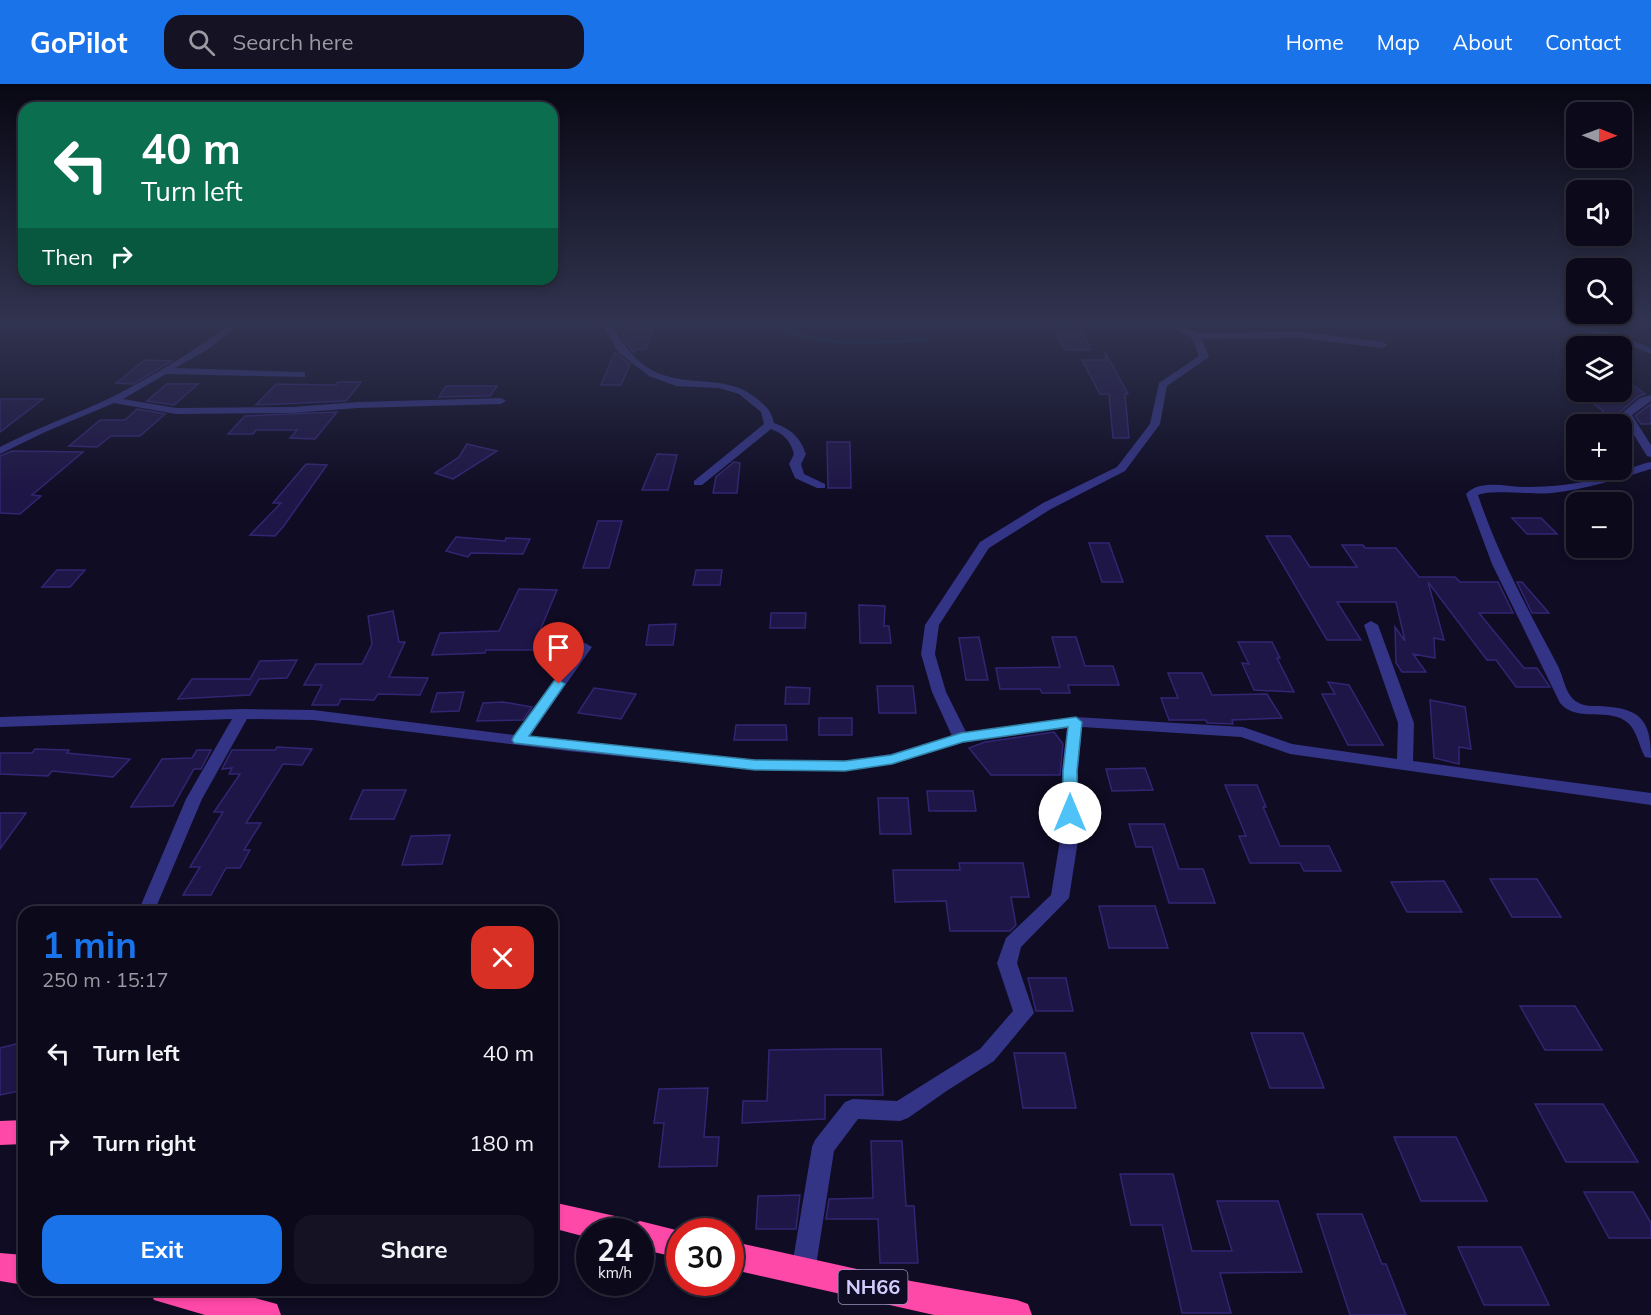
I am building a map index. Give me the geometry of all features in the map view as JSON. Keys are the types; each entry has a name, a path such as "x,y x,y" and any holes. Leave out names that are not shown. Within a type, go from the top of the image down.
{"highway":[{"path":"0,1133 18,1132"},
{"path":"558,1216 576,1221"},
{"name":"NH66","path":"744,1259 911,1296 1017,1315"},
{"path":"0,1267 18,1269"},
{"path":"187,1296 251,1313"}],"street":[{"path":"0,451 41,430 113,400 147,380"},
{"path":"671,380 719,385 743,392 766,411 769,425"},
{"path":"961,738 939,692 928,654 932,625 984,545 1047,506 1121,469 1155,424 1162,385 1169,380"},
{"path":"1651,398 1644,400 1626,414 1651,454"},
{"path":"113,400 176,411 302,410 358,405 501,401"},
{"path":"698,483 769,425"},
{"path":"769,425 791,434 800,454 795,464 799,476 821,486"},
{"path":"1651,465 1614,478 1569,488 1538,491 1483,490 1472,494 1507,587 1556,676 1565,699 1571,706 1620,714 1634,720 1651,753"},
{"path":"1371,625 1406,723 1405,765"},
{"path":"519,740 585,647"},
{"path":"0,722 242,714 313,715 755,765 845,766 892,759 961,738 1076,722 1243,732 1290,750 1651,799"},
{"path":"148,906 194,799 229,741 242,714"},
{"path":"803,1272 823,1147 853,1108 900,1111 940,1083 987,1055 1024,1013 1007,963 1013,943 1060,898 1070,834 1070,771 1076,722"}],"building":[{"path":"119,380 139,380 133,384 116,383"},
{"path":"603,380 623,380 621,385 601,385"},
{"path":"1093,380 1121,380 1128,394 1125,394 1129,438 1113,438 1109,394 1100,394"},
{"path":"338,382 361,382 346,401 256,405 276,384 336,385"},
{"path":"167,384 198,384 174,405 147,401"},
{"path":"1632,384 1645,394 1632,402"},
{"path":"446,386 497,386 490,396 439,397"},
{"path":"0,399 43,399 0,432"},
{"path":"1592,402 1632,402 1620,412 1621,414 1607,414"},
{"path":"1651,404 1651,424 1641,424 1635,416"},
{"path":"137,409 165,414 140,436 111,436 97,447 69,446 100,420 125,420"},
{"path":"337,412 315,439 290,438 297,430 256,430 253,434 228,434 245,416"},
{"path":"827,442 850,442 851,488 828,488"},
{"path":"467,444 497,451 453,479 435,473 459,457"},
{"path":"12,451 83,452 32,495 41,496 20,514 0,513 0,456"},
{"path":"657,454 677,455 668,490 642,490"},
{"path":"734,462 740,463 737,493 713,493 716,477"},
{"path":"306,464 327,465 275,536 250,535 281,503 273,503"},
{"path":"1512,518 1541,518 1557,534 1527,534"},
{"path":"598,521 622,521 609,568 583,568"},
{"path":"1266,536 1290,536 1310,567 1357,567 1342,545 1363,545 1365,548 1396,548 1419,577 1455,577 1460,582 1498,582 1513,613 1479,613 1524,668 1537,668 1550,687 1516,687 1496,660 1487,660 1428,582 1444,640 1434,638 1435,658 1413,654 1426,672 1402,672 1396,663 1395,627 1405,641 1396,602 1337,602 1361,640 1327,640"},
{"path":"456,537 505,541 506,538 530,539 523,554 471,553 468,557 446,551"},
{"path":"1089,543 1109,543 1123,582 1102,582"},
{"path":"57,570 85,570 70,587 42,587"},
{"path":"696,570 722,570 720,585 693,585"},
{"path":"1517,582 1522,582 1549,613 1532,613"},
{"path":"519,589 557,590 539,633 544,633 539,650 486,650 485,653 432,655 440,633 499,631"},
{"path":"859,605 885,606 884,626 889,626 891,643 860,643"},
{"path":"393,611 399,642 405,642 389,677 428,678 420,695 378,694 374,700 341,699 338,705 312,705 322,685 304,685 316,664 362,664 372,644 368,616"},
{"path":"771,613 806,613 805,628 770,628"},
{"path":"676,624 673,645 646,645 649,625"},
{"path":"979,637 988,680 966,680 959,638"},
{"path":"1052,637 1076,637 1085,666 1113,666 1119,685 1068,685 1070,693 1042,693 1040,689 1000,689 996,668 1060,667"},
{"path":"1238,642 1272,642 1280,658 1277,658 1294,692 1254,690 1242,663 1249,664"},
{"path":"297,660 287,678 259,679 250,695 178,699 192,679 250,679 260,661"},
{"path":"1168,673 1202,673 1212,695 1267,694 1282,718 1232,720 1233,724 1207,723 1206,720 1169,720 1161,698 1178,698"},
{"path":"1328,682 1349,685 1383,745 1348,745 1322,694 1335,694"},
{"path":"877,686 913,686 916,713 879,713"},
{"path":"786,687 810,688 809,704 785,704"},
{"path":"594,688 636,694 621,719 578,713"},
{"path":"464,692 459,711 431,712 437,693"},
{"path":"1430,700 1465,707 1471,749 1459,747 1459,764 1434,758"},
{"path":"503,702 532,707 523,720 477,721 483,703"},
{"path":"819,718 852,718 852,735 819,735"},
{"path":"736,725 786,725 787,740 734,740"},
{"path":"1054,732 1063,744 1060,775 991,775 969,748 985,742"},
{"path":"277,747 312,749 302,765 283,764 246,823 261,823 244,850 250,850 240,868 226,868 211,895 183,895 200,867 190,867 223,812 214,812 240,774 229,774 232,768 222,769 232,750 275,750"},
{"path":"35,749 69,750 67,753 130,759 113,777 52,771 48,776 0,774 0,753 32,753"},
{"path":"197,750 211,750 201,769 194,769 173,806 131,807 162,759 192,758"},
{"path":"1145,768 1153,790 1112,791 1106,769"},
{"path":"1225,785 1257,785 1266,807 1263,807 1280,846 1329,846 1341,871 1304,871 1300,863 1250,863 1239,836 1246,836"},
{"path":"363,790 406,790 394,819 350,819"},
{"path":"927,791 973,791 976,811 929,811"},
{"path":"878,798 908,798 911,834 880,834"},
{"path":"0,813 26,813 0,849"},
{"path":"1129,824 1164,824 1179,869 1203,869 1215,903 1169,903 1152,847 1136,847"},
{"path":"450,835 442,864 402,865 411,836"},
{"path":"959,863 1023,863 1029,897 1011,897 1016,925 1010,931 950,931 946,901 895,902 893,870 960,870"},
{"path":"1490,879 1537,879 1561,917 1512,917"},
{"path":"1444,881 1462,912 1407,912 1391,882"},
{"path":"1099,906 1155,906 1168,948 1109,948"},
{"path":"1028,978 1066,978 1073,1011 1036,1011"},
{"path":"1520,1006 1575,1006 1602,1050 1545,1050"},
{"path":"1251,1033 1303,1033 1324,1088 1270,1088"},
{"path":"18,1044 18,1091 0,1095 0,1048"},
{"path":"881,1049 883,1095 825,1095 825,1119 742,1123 743,1101 767,1101 769,1050"},
{"path":"1014,1053 1065,1053 1076,1108 1023,1108"},
{"path":"708,1088 704,1137 719,1137 717,1166 659,1167 664,1123 654,1123 659,1089"},
{"path":"1535,1104 1603,1104 1638,1162 1566,1162"},
{"path":"1394,1137 1456,1137 1487,1201 1421,1201"},
{"path":"871,1141 902,1141 906,1206 914,1206 918,1263 880,1263 878,1219 826,1219 829,1199 873,1198"},
{"path":"1120,1174 1173,1174 1192,1251 1232,1251 1217,1201 1278,1201 1302,1272 1220,1273 1231,1313 1182,1313 1162,1225 1131,1225"},
{"path":"1584,1192 1633,1192 1651,1223 1651,1238 1609,1238"},
{"path":"800,1195 796,1229 756,1229 758,1196"},
{"path":"1317,1214 1362,1214 1382,1264 1386,1264 1406,1315 1350,1315"},
{"path":"1458,1247 1521,1247 1549,1305 1484,1305"}],"route":[{"path":"559,684 519,740 755,765 845,766 892,759 961,738 1076,722 1070,771 1070,813"}]}
